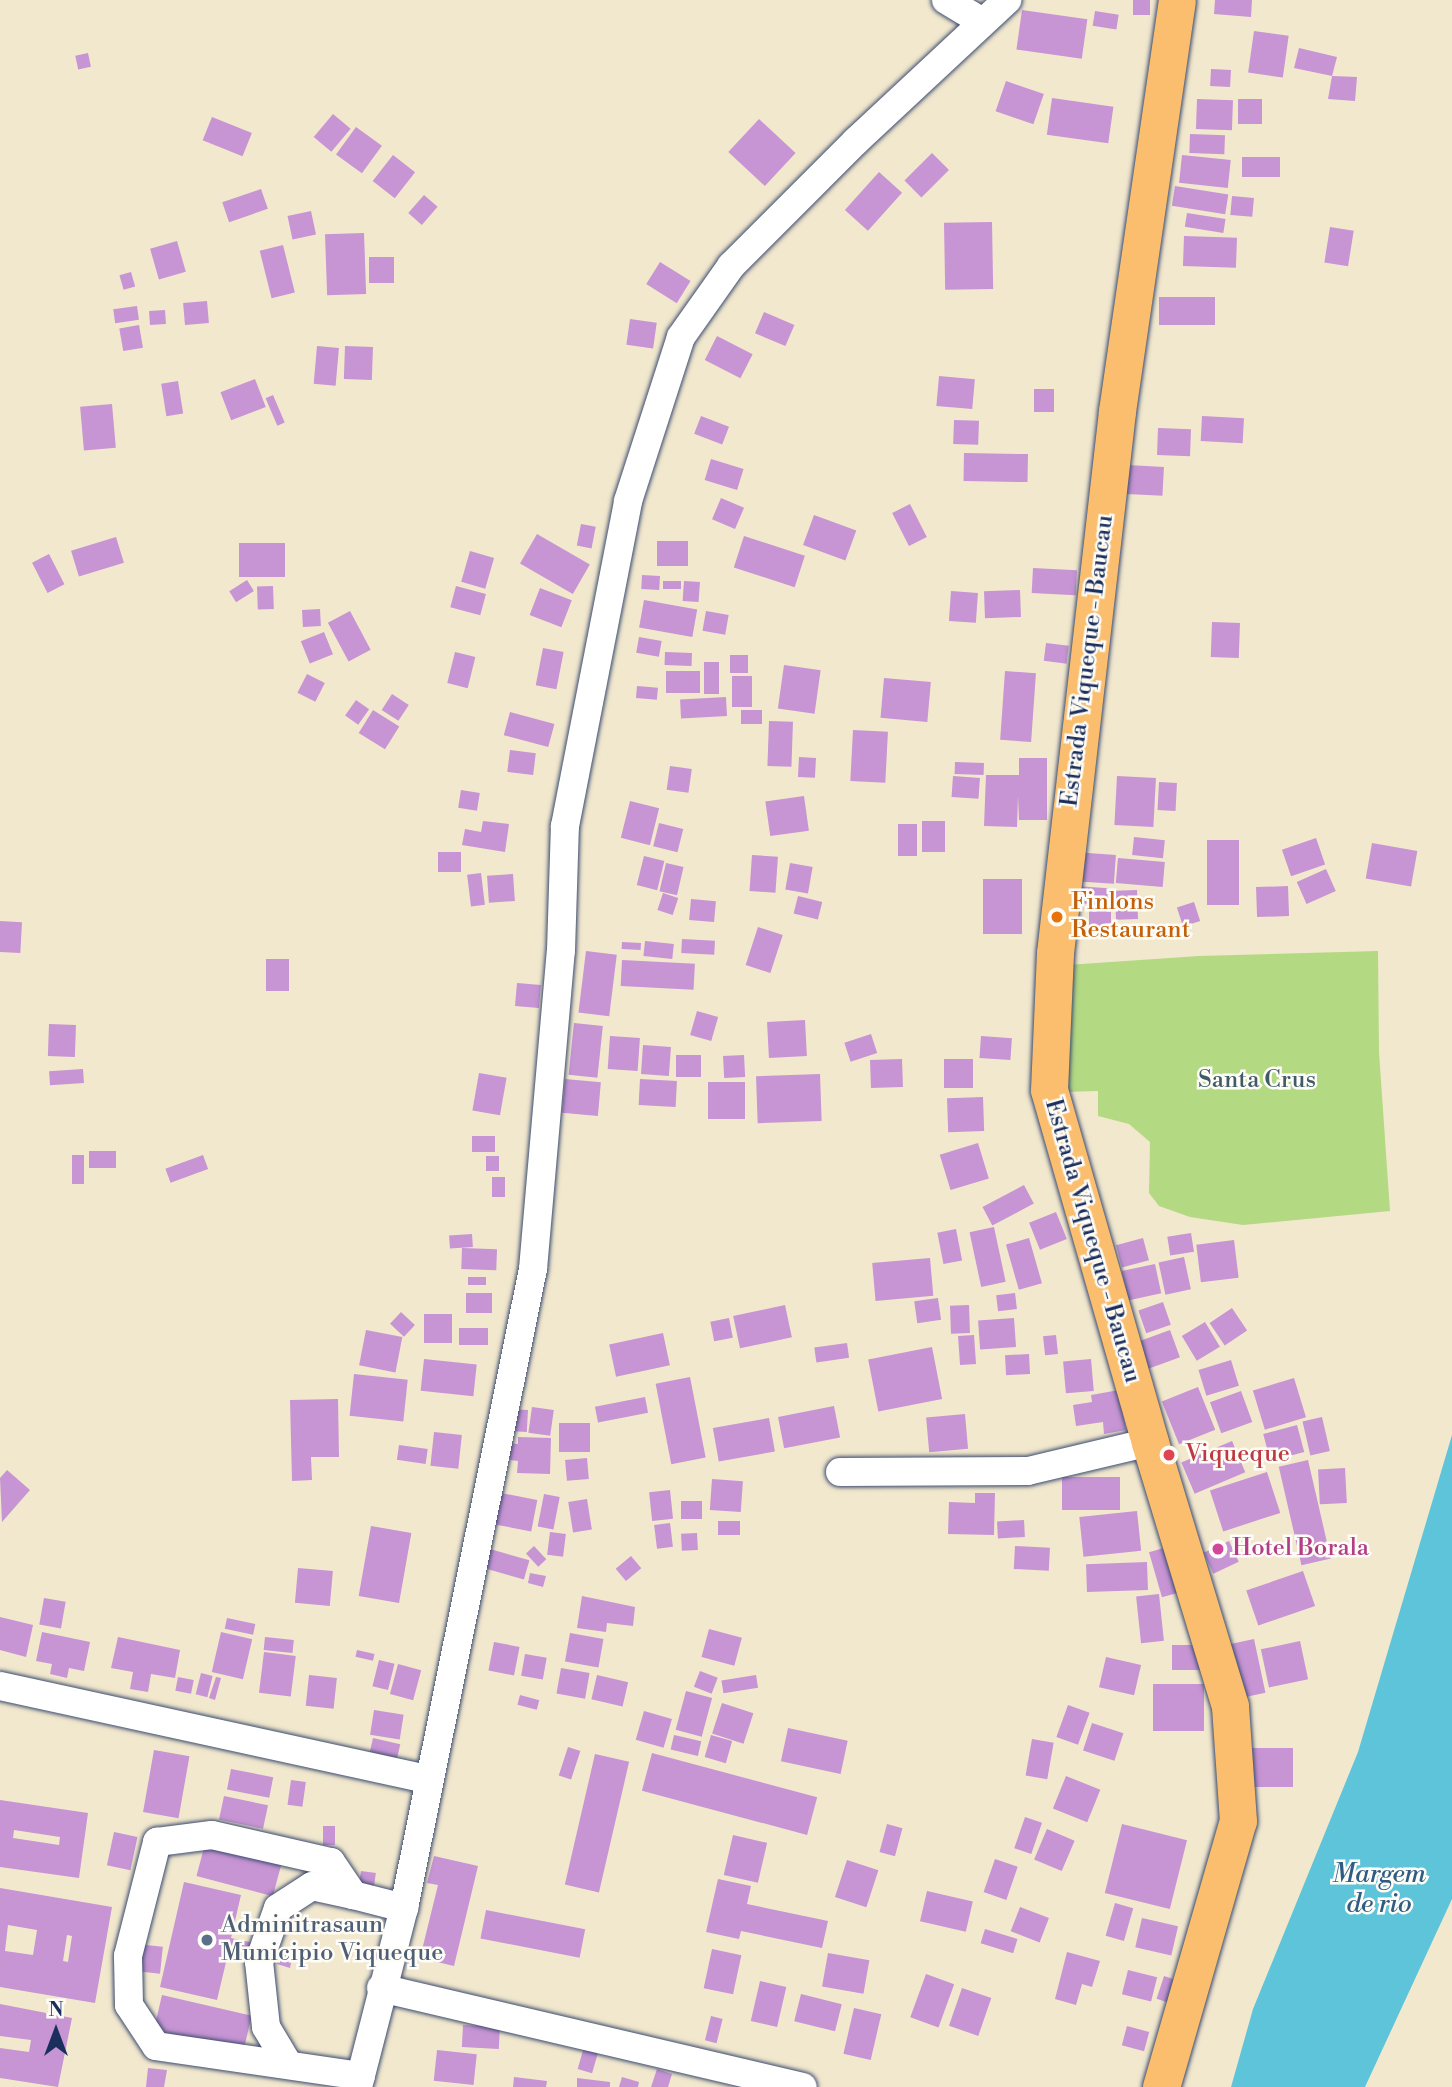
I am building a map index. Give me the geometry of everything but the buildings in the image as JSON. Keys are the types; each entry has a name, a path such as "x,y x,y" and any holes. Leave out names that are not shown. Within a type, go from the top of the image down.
{"main road":[{"name":"Estrada Viqueque - Baucau","path":"1161,2087 1238,1821 1230,1706 1150,1442 1049,1090 1055,953 1117,411 1177,0"}],"street":[{"path":"947,0 982,21"},
{"path":"353,1895 331,1862 212,1835 157,1842 128,1956 129,2005 156,2046 288,2064 359,2082 381,1988 404,1908 533,1269 561,951 565,826 628,502 681,337 731,266 982,21 1007,0"},
{"path":"840,1472 861,1469 951,1474 1028,1471 1150,1442"},
{"path":"0,1686 428,1779"},
{"path":"288,2064 266,2027 260,1962 278,1908 312,1886 404,1908"},
{"path":"381,1988 803,2087"}],"green space":[{"name":"Santa Crus","path":"1378,951 1379,1052 1390,1211 1243,1225 1190,1217 1159,1206 1149,1193 1150,1142 1129,1124 1098,1116 1098,1091 1062,1092 1067,965 1199,956"}],"water":[{"name":"Margem de rio","path":"1452,1435 1452,1899 1365,2087 1231,2087 1253,2009 1358,1752"}],"place":[{"name":"Finlons Restaurant","path":"1057,917"},
{"name":"Viqueque","path":"1169,1455"},
{"name":"Hotel Borala","path":"1218,1549"},
{"name":"Adminitrasaun Municipio Viqueque","path":"207,1940"}]}
